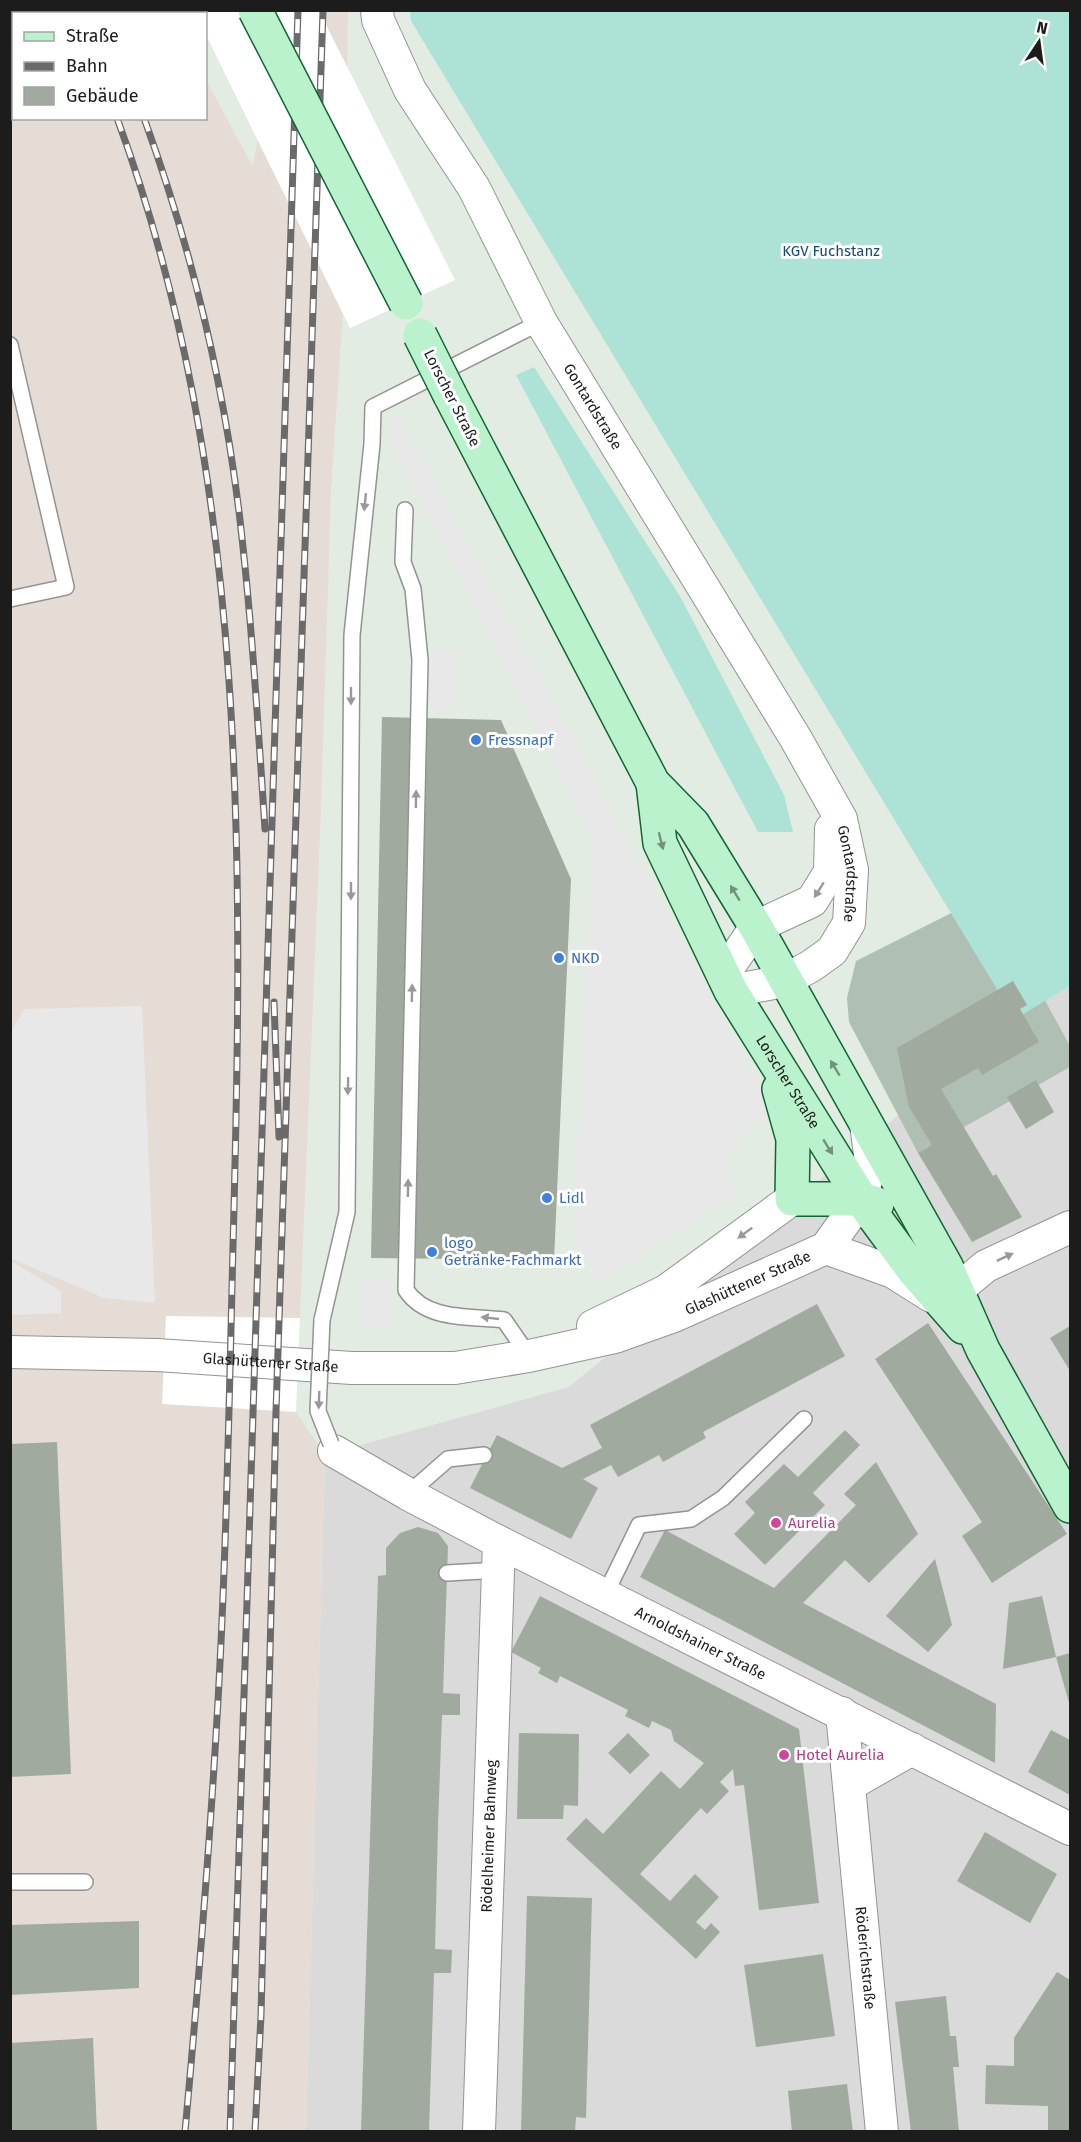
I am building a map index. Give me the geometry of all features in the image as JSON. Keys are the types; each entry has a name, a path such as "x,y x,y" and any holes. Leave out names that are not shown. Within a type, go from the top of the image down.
{"main road":[{"name":"Lorscher Straße","path":"255,10 406,303 450,395 652,783 693,824 756,927 784,981 865,1119 933,1244 948,1295"},
{"name":"Lorscher Straße","path":"652,783 660,843 727,983 861,1199 948,1295 983,1350 1071,1506"},
{"path":"769,1052 793,1138 792,1199 861,1199 901,1215 933,1244"}],"street":[{"name":"Gontardstraße","path":"377,10 378,20 410,90 474,188 541,322 778,709 841,819 852,870 849,923 832,951 784,981 727,983"},
{"name":"Gontardstraße","path":"756,927 812,901 830,872 832,841 826,793"},
{"path":"727,983 756,927"},
{"name":"Glashüttener Straße","path":"10,1352 24,1350 157,1354 352,1368 455,1368 530,1356 615,1337 665,1319 826,1248 861,1199 872,1162 865,1119"},
{"name":"Glashüttener Straße","path":"530,1356 666,1291 792,1199"},
{"path":"948,1295 986,1266 1071,1227"},
{"name":"Glashüttener Straße","path":"826,1248 948,1295"},
{"name":"Arnoldshainer Straße","path":"332,1447 408,1494 499,1556 605,1595 1071,1829"},
{"name":"Rödelheimer Bahnweg","path":"479,2132 499,1556"},
{"name":"Röderichstraße","path":"842,1713 882,2132"},
{"path":"849,1785 912,1749"}],"lane":[{"path":"332,1447 318,1411 322,1320 347,1212 352,635 372,444 373,407 541,322"},
{"path":"10,345 66,587 10,599"},
{"path":"405,510 403,561 413,589 420,660 406,1290 415,1303 431,1312 504,1320 530,1356"},
{"path":"605,1595 639,1525 691,1520 723,1498 804,1419"},
{"path":"408,1494 448,1459 484,1455"},
{"path":"447,1573 499,1556"},
{"path":"10,1882 85,1882"}],"shaded area":[{"path":"169,10 170,12 12,12 12,120 207,120 207,82 253,167 279,11 348,11 344,295 331,491 321,809 296,1412 325,1455 306,2131 11,2132 11,11"},
{"path":"397,413 773,1111 745,1131 724,1166 741,1190 599,1283 574,1230 593,837 386,437"},
{"path":"431,647 457,647 455,712 429,711"},
{"path":"987,895 1070,1046 1070,1067 918,1153 849,1022 847,998 856,961"},
{"path":"1070,986 1070,2131 306,2132 325,1455 569,1387 1015,1019"},
{"path":"142,1006 155,1303 104,1298 10,1258 11,1032 24,1009"},
{"path":"11,1261 61,1291 61,1313 11,1315"},
{"path":"392,1279 393,1328 363,1328 362,1280"}],"green space":[{"name":"KGV Fuchstanz","path":"410,11 1070,11 1070,986 1015,1019 411,21"},
{"path":"534,367 681,598 784,795 793,832 758,832 516,375"}],"pier":[{"path":"319,11 455,280 350,328 207,37 207,12 194,12"},
{"path":"166,1316 300,1318 296,1412 162,1404"}],"building":[{"path":"382,717 501,720 571,879 554,1260 371,1258"},
{"path":"1013,981 1027,1005 1020,1009 1039,1042 982,1075 978,1068 941,1089 993,1176 996,1174 1022,1217 972,1242 918,1153 932,1145 909,1107 897,1048"},
{"path":"1036,1080 1054,1112 1026,1129 1007,1097"},
{"path":"817,1304 845,1356 703,1432 706,1438 663,1462 659,1455 618,1477 611,1465 583,1479 598,1488 571,1539 470,1488 497,1435 562,1468 602,1448 590,1425"},
{"path":"928,1323 1067,1534 992,1583 962,1536 982,1522 875,1359"},
{"path":"1070,1326 1070,1371 1050,1338"},
{"name":"Aurelia","path":"845,1430 860,1445 813,1493 825,1505 765,1565 734,1534 755,1513 745,1502 784,1464 798,1477"},
{"path":"57,1442 71,1774 10,1777 10,1444"},
{"path":"876,1462 918,1534 869,1583 845,1560 803,1603 996,1704 995,1763 640,1577 665,1530 774,1588 856,1505 844,1494"},
{"path":"418,1527 438,1533 448,1546 443,1693 460,1694 460,1715 442,1715 438,1825 435,1949 452,1950 451,1973 434,1973 429,2132 361,2132 378,1576 386,1575 386,1548 400,1533"},
{"path":"935,1559 952,1625 928,1652 886,1616"},
{"path":"540,1596 799,1729 819,1903 759,1910 744,1785 735,1786 733,1769 720,1782 729,1791 707,1814 701,1808 640,1874 670,1901 695,1874 719,1897 696,1922 705,1930 711,1923 720,1932 696,1959 566,1839 586,1818 603,1834 661,1771 680,1789 704,1763 674,1741 671,1730 652,1721 649,1728 625,1716 628,1710 560,1676 557,1683 538,1673 541,1668 511,1652"},
{"path":"1042,1596 1056,1657 1003,1669 1009,1603"},
{"path":"1070,1653 1070,1706 1056,1657"},
{"path":"1051,1730 1070,1740 1070,1795 1028,1772"},
{"path":"519,1733 579,1734 578,1806 564,1805 563,1819 517,1819"},
{"path":"628,1733 650,1755 630,1774 608,1753"},
{"path":"985,1832 1057,1874 1030,1923 957,1881"},
{"path":"527,1896 592,1898 586,2118 576,2117 575,2132 521,2132"},
{"path":"139,1921 139,1988 10,1995 10,1925"},
{"path":"823,1954 835,2036 756,2047 744,1965"},
{"path":"1057,1972 1070,1980 1070,2132 1048,2132 1048,2106 985,2104 986,2065 1014,2066 1014,2038"},
{"path":"946,1996 950,2036 956,2036 959,2067 953,2067 959,2132 911,2132 895,2002"},
{"path":"93,2038 97,2132 10,2132 10,2043"},
{"path":"847,2084 853,2132 792,2132 788,2091"}],"railway":[{"path":"230,2132 298,10"},
{"path":"255,2132 261,2015 276,1411 323,10"},
{"path":"118,120 161,255 193,394 215,534 229,676 236,819 238,961 236,1104 225,1552 209,1835 185,2132"},
{"path":"145,120 191,266 225,418 244,559 265,829"},
{"path":"274,1002 279,1137"}],"place":[{"name":"Fressnapf","path":"476,740"},
{"name":"NKD","path":"559,958"},
{"name":"Lidl","path":"547,1198"},
{"name":"logo Getränke-Fachmarkt","path":"432,1252"},
{"name":"Aurelia","path":"776,1523"},
{"name":"Hotel Aurelia","path":"784,1755"}]}
